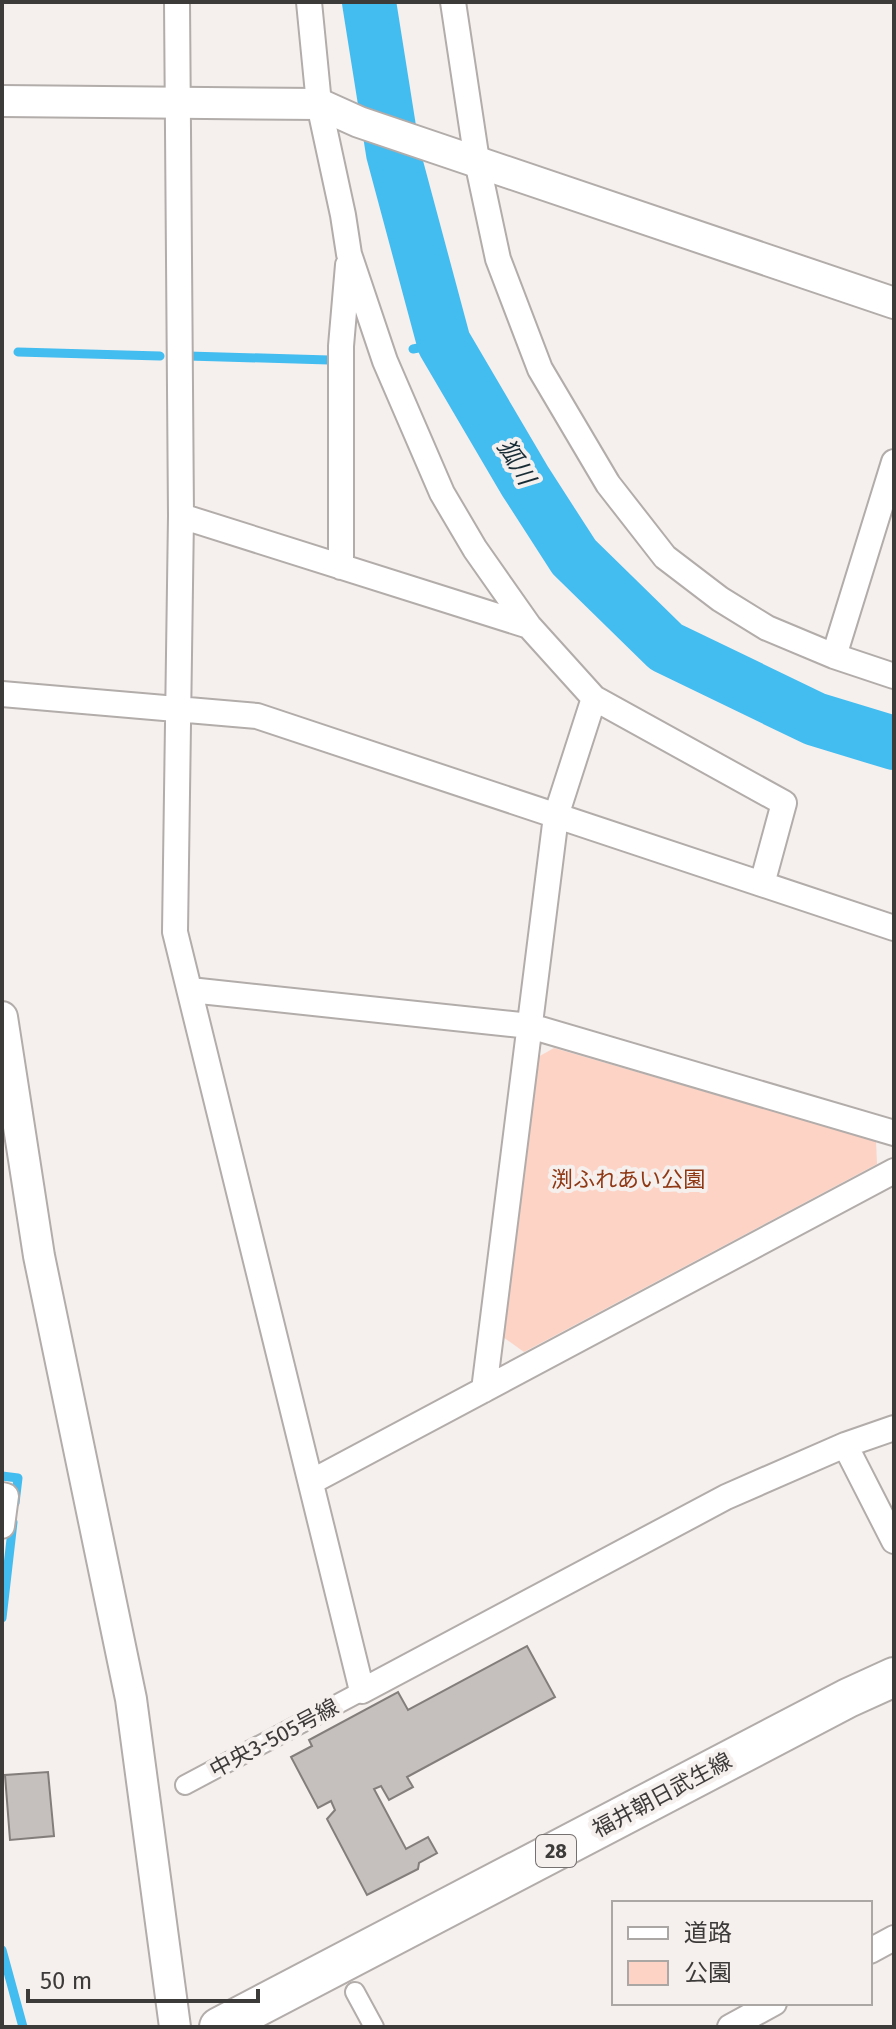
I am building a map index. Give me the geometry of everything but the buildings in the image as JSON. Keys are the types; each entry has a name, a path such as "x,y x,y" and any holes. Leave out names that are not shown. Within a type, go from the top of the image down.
{"main road":[{"name":"福井朝日武生線","path":"219,2027 821,1712 894,1677"}],"street":[{"path":"177,2 181,516 175,932 362,1691 726,1497 845,1445 894,1428"},
{"path":"309,2 319,104 349,254 385,361 442,493 475,549 529,626 594,698 784,803 762,884"},
{"path":"453,2 468,157 498,259 540,369 608,484 665,557 720,599 767,628 834,656 894,676"},
{"path":"2,101 319,104 359,122 894,303"},
{"path":"341,567 341,346 349,254"},
{"path":"834,656 889,497 894,462"},
{"path":"181,516 529,626"},
{"path":"2,694 257,716 894,928"},
{"path":"484,1390 556,816 594,698"},
{"path":"190,990 530,1026 894,1133"},
{"path":"2,1017 39,1256 131,1699 175,2027"},
{"path":"311,1482 894,1171"},
{"path":"845,1445 894,1541"},
{"path":"2,1495 6,1496 2,1526"},
{"name":"中央3-505号線","path":"185,1785 362,1691"},
{"path":"872,1950 894,1938"},
{"path":"355,1992 374,2027"},
{"path":"730,2027 770,2005"}],"green space":[{"name":"渕ふれあい公園","path":"554,1048 876,1141 877,1164 524,1352 503,1337 538,1057"}],"waterway":[{"name":"狐川","path":"369,2 393,153 444,343 525,481 574,557 666,647 815,719 894,743"},
{"path":"413,349 444,343"},
{"path":"18,352 160,356"},
{"path":"188,356 329,360"},
{"path":"2,1476 18,1478 15,1503"},
{"path":"2,1618 13,1522"},
{"path":"2,1950 23,2027"}]}
